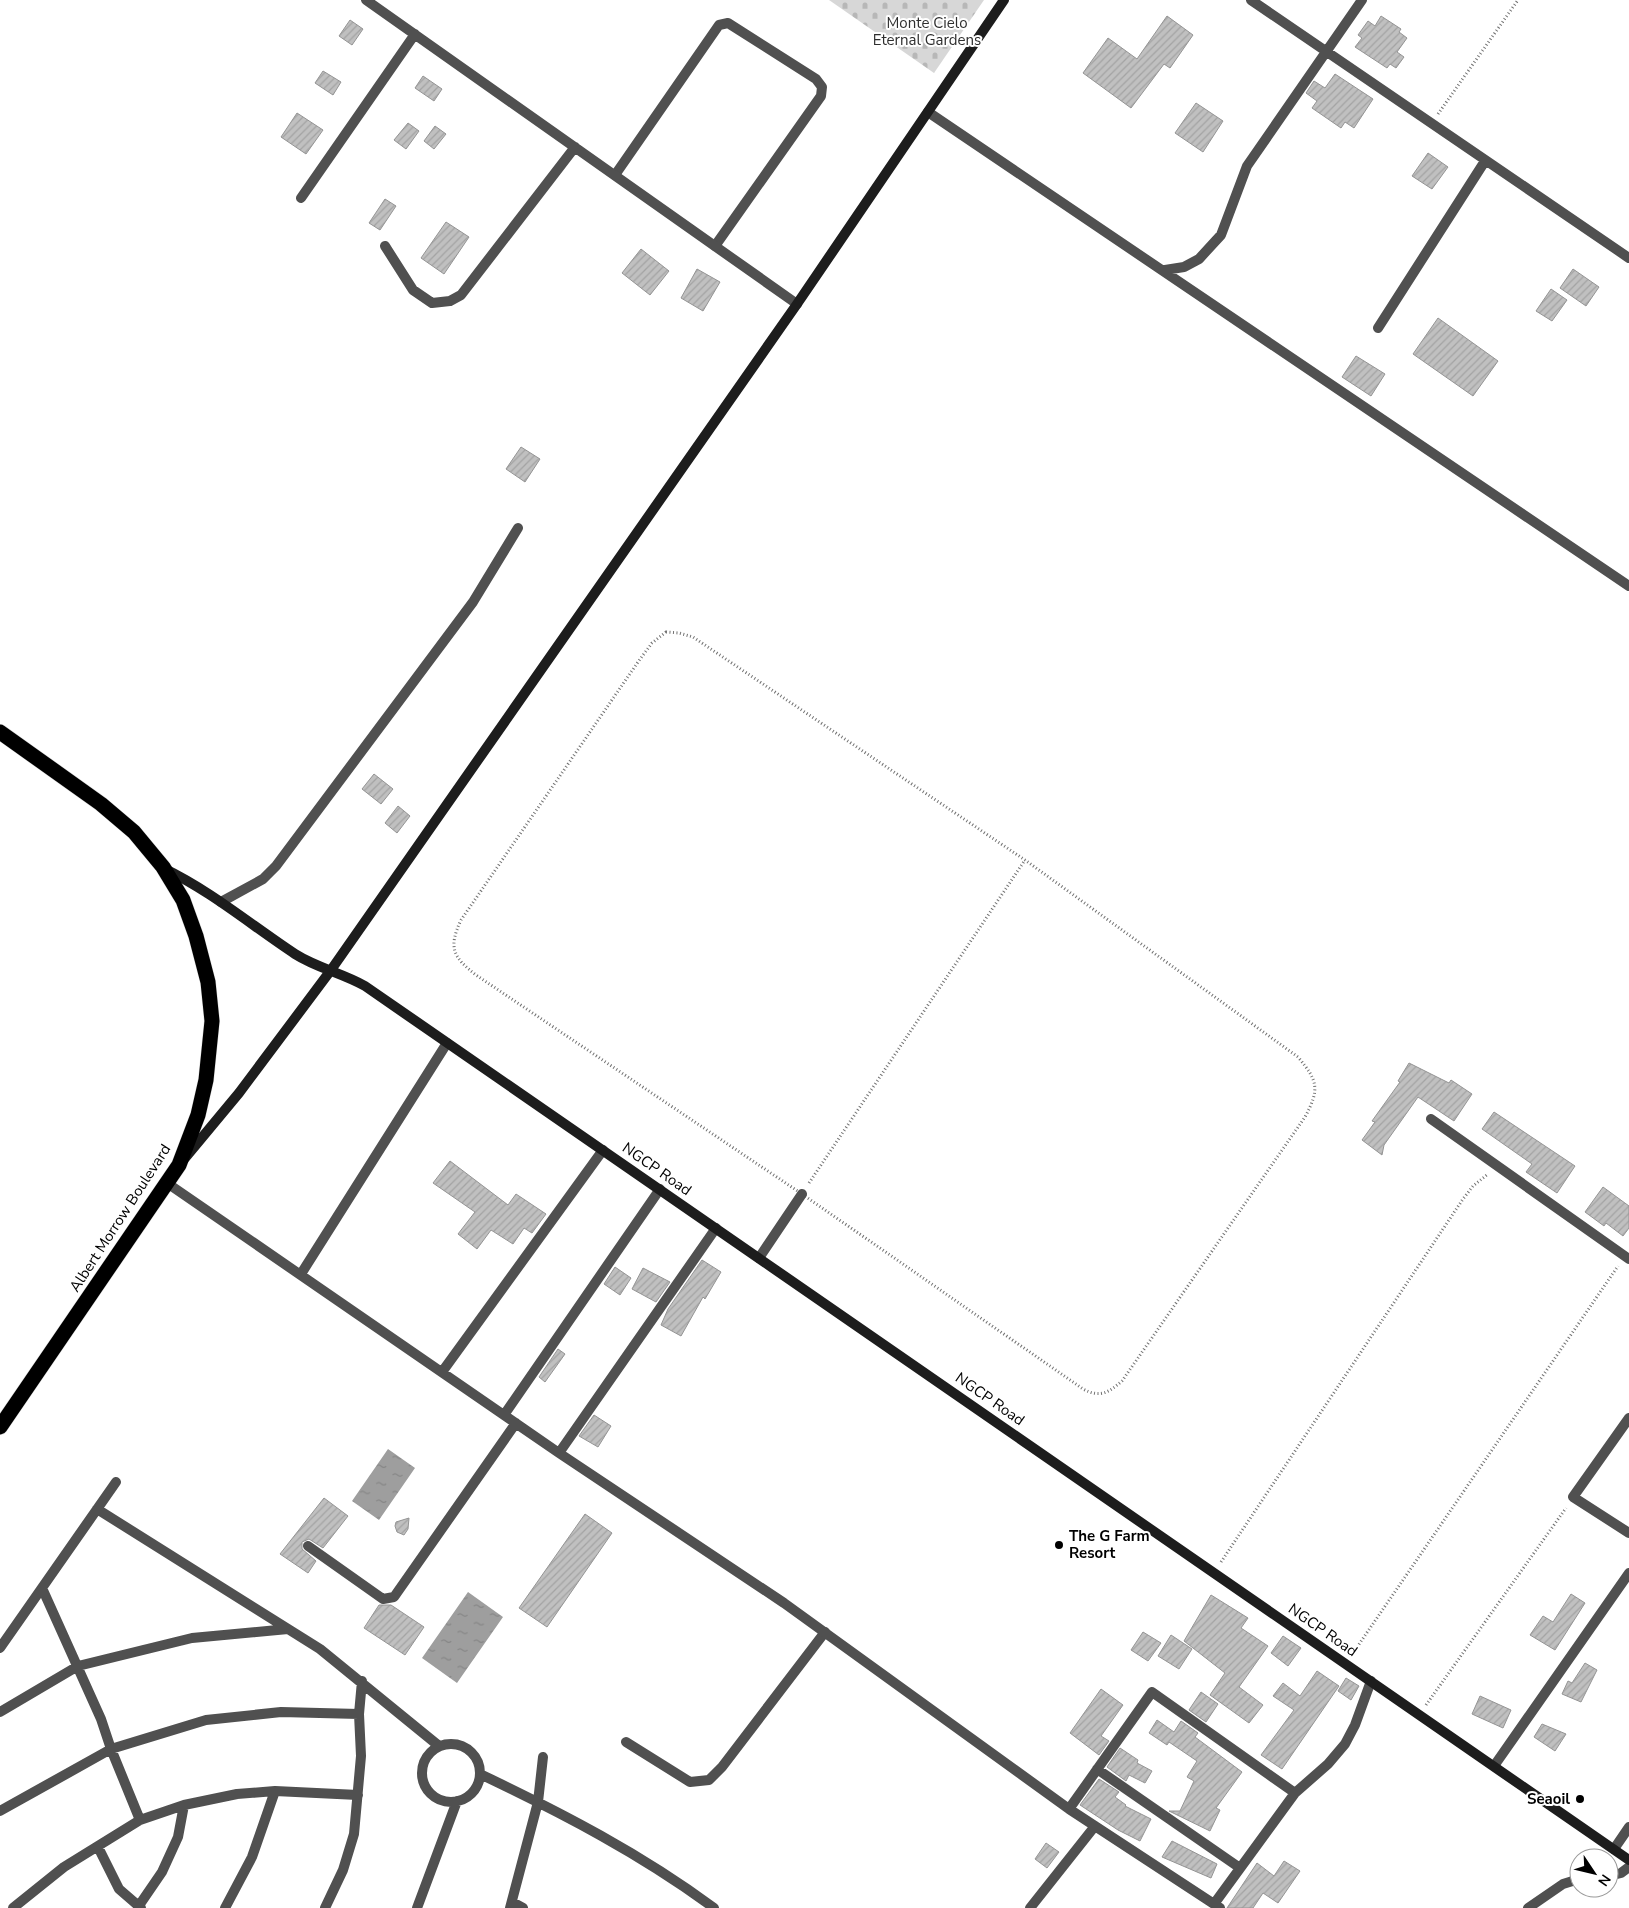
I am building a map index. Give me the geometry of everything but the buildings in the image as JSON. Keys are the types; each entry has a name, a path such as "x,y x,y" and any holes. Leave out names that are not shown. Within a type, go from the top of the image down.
{"highway":[{"name":"Albert Morrow Boulevard","path":"0,732 100,804 134,832 163,867 183,900 196,936 208,982 212,1021 206,1080 198,1115 178,1165 168,1183 0,1428"}],"main road":[{"path":"178,1165 235,1099 331,970 797,304 1004,0"},
{"name":"NGCP Road","path":"163,867 185,878 222,902 296,954 318,966 365,986 1613,1848"}],"street":[{"path":"366,0 797,304"},
{"path":"1251,0 1629,258"},
{"path":"1166,270 1184,266 1199,259 1221,235 1246,166 1362,0"},
{"path":"615,175 719,25 728,23 816,79 822,87 821,96 715,246"},
{"path":"301,198 415,34"},
{"path":"928,112 1166,270 1571,549 1629,586"},
{"path":"385,246 414,290 432,303 450,301 461,294 575,147"},
{"path":"1378,328 1485,161"},
{"path":"222,902 263,879 276,866 473,602 518,528"},
{"path":"301,1274 447,1043"},
{"path":"1431,1119 1627,1258"},
{"path":"442,1372 603,1150"},
{"path":"168,1183 504,1415 825,1632 1069,1809 1217,1906 1240,1868 1295,1793 1328,1764 1345,1744 1355,1725 1371,1681"},
{"path":"504,1415 660,1189"},
{"path":"759,1258 802,1194"},
{"path":"560,1453 716,1228"},
{"path":"1629,1418 1574,1497 1629,1533"},
{"path":"308,1546 384,1599 394,1597 516,1423"},
{"path":"2,1641 42,1588 116,1482"},
{"path":"97,1509 288,1629 362,1681 439,1746"},
{"path":"1494,1766 1629,1573"},
{"path":"42,1588 101,1719 111,1750 140,1820"},
{"path":"0,1712 78,1666 192,1638 288,1629"},
{"path":"626,1742 690,1782 709,1780 722,1767 825,1632"},
{"path":"325,1908 343,1870 354,1834 361,1756 359,1714 362,1681"},
{"path":"1069,1809 1152,1692 1295,1793"},
{"path":"0,1811 111,1750 206,1720 281,1712 359,1714"},
{"path":"458,1744 467,1748 479,1764 480,1774 473,1792 457,1801 438,1799 425,1786 422,1768 425,1759 439,1746 458,1744"},
{"path":"523,1908 511,1905 538,1802 543,1757"},
{"path":"1097,1769 1240,1868"},
{"path":"480,1774 592,1829 687,1888 714,1908"},
{"path":"13,1908 64,1867 140,1820 184,1805 237,1794 275,1791 358,1796"},
{"path":"225,1908 252,1857 275,1791"},
{"path":"418,1908 457,1801"},
{"path":"98,1847 120,1890 140,1907 162,1872 178,1837 184,1805"},
{"path":"1030,1908 1095,1826"},
{"path":"1615,1848 1629,1827"},
{"path":"1528,1908 1563,1884 1569,1882"}],"path":[{"path":"1432,122 1518,0"},
{"path":"666,632 693,637 1025,860 1298,1058 1310,1072 1316,1084 1315,1099 1305,1117 1122,1380 1107,1394 1093,1394 1083,1389 802,1194 476,975 460,963 453,949 453,936 461,920 652,642 666,632"},
{"path":"802,1194 1025,860"},
{"path":"1214,1573 1463,1199 1487,1175 1502,1168"},
{"path":"1346,1664 1627,1258"},
{"path":"1419,1714 1574,1497"}],"green space":[{"name":"Monte Cielo Eternal Gardens","path":"829,0 984,0 934,73"}],"water":[{"path":"388,1449 415,1468 379,1520 352,1501"},
{"path":"468,1592 503,1617 457,1683 422,1658"}],"place":[{"name":"The G Farm Resort","path":"1059,1545"},
{"name":"Seaoil","path":"1580,1799"}]}
